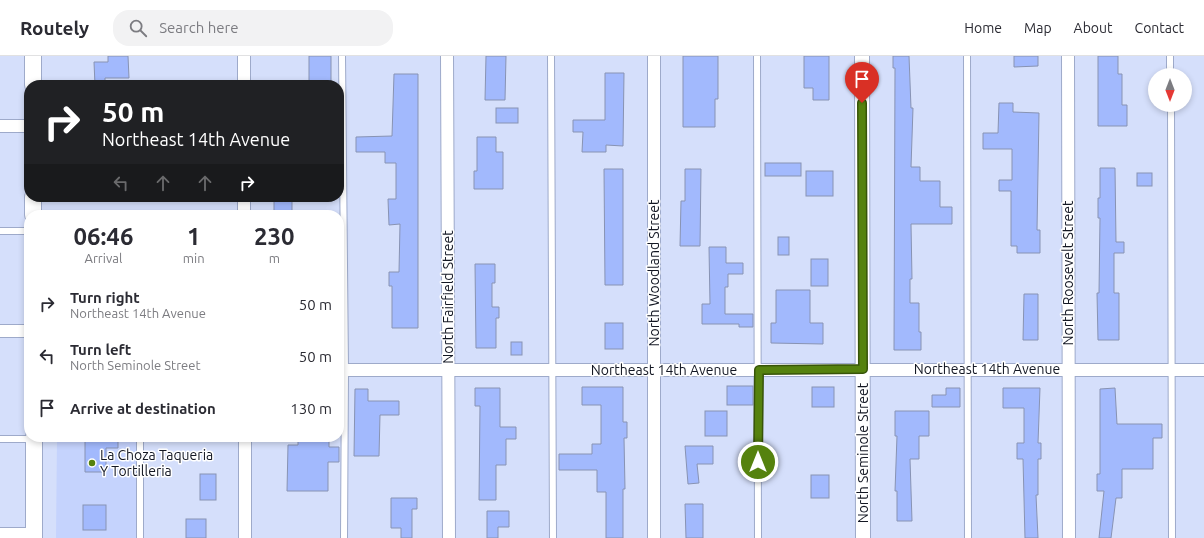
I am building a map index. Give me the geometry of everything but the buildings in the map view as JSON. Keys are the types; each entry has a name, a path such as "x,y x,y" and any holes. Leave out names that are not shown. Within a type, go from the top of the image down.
{"main road":[{"path":"33,56 33,80"},
{"path":"34,442 34,536"}],"street":[{"path":"244,56 244,80"},
{"name":"North Fairfield Street","path":"447,56 449,538"},
{"name":"North Woodland Street","path":"654,56 654,538"},
{"name":"North Seminole Street","path":"862,56 863,538"},
{"name":"North Roosevelt Street","path":"1068,56 1069,538"},
{"path":"0,126 24,126"},
{"path":"0,331 24,331"},
{"name":"Northeast 14th Avenue","path":"344,370 1204,370"},
{"path":"245,442 245,538"},
{"path":"0,534 34,536"}],"lane":[{"path":"342,56 342,80"},
{"path":"551,56 553,538"},
{"path":"757,56 759,370 758,538"},
{"path":"967,56 968,538"},
{"path":"1170,56 1170,68"},
{"path":"1170,112 1172,538"},
{"path":"0,231 24,231"},
{"path":"0,439 24,438"},
{"path":"140,442 140,538"},
{"path":"343,442 344,538"}],"shaded area":[{"path":"57,442 136,442 136,538 56,538"}],"place":[{"name":"La Choza Taqueria Y Tortilleria","path":"92,463"}],"route":[{"path":"758,462 759,370 863,369 862,103"}]}
